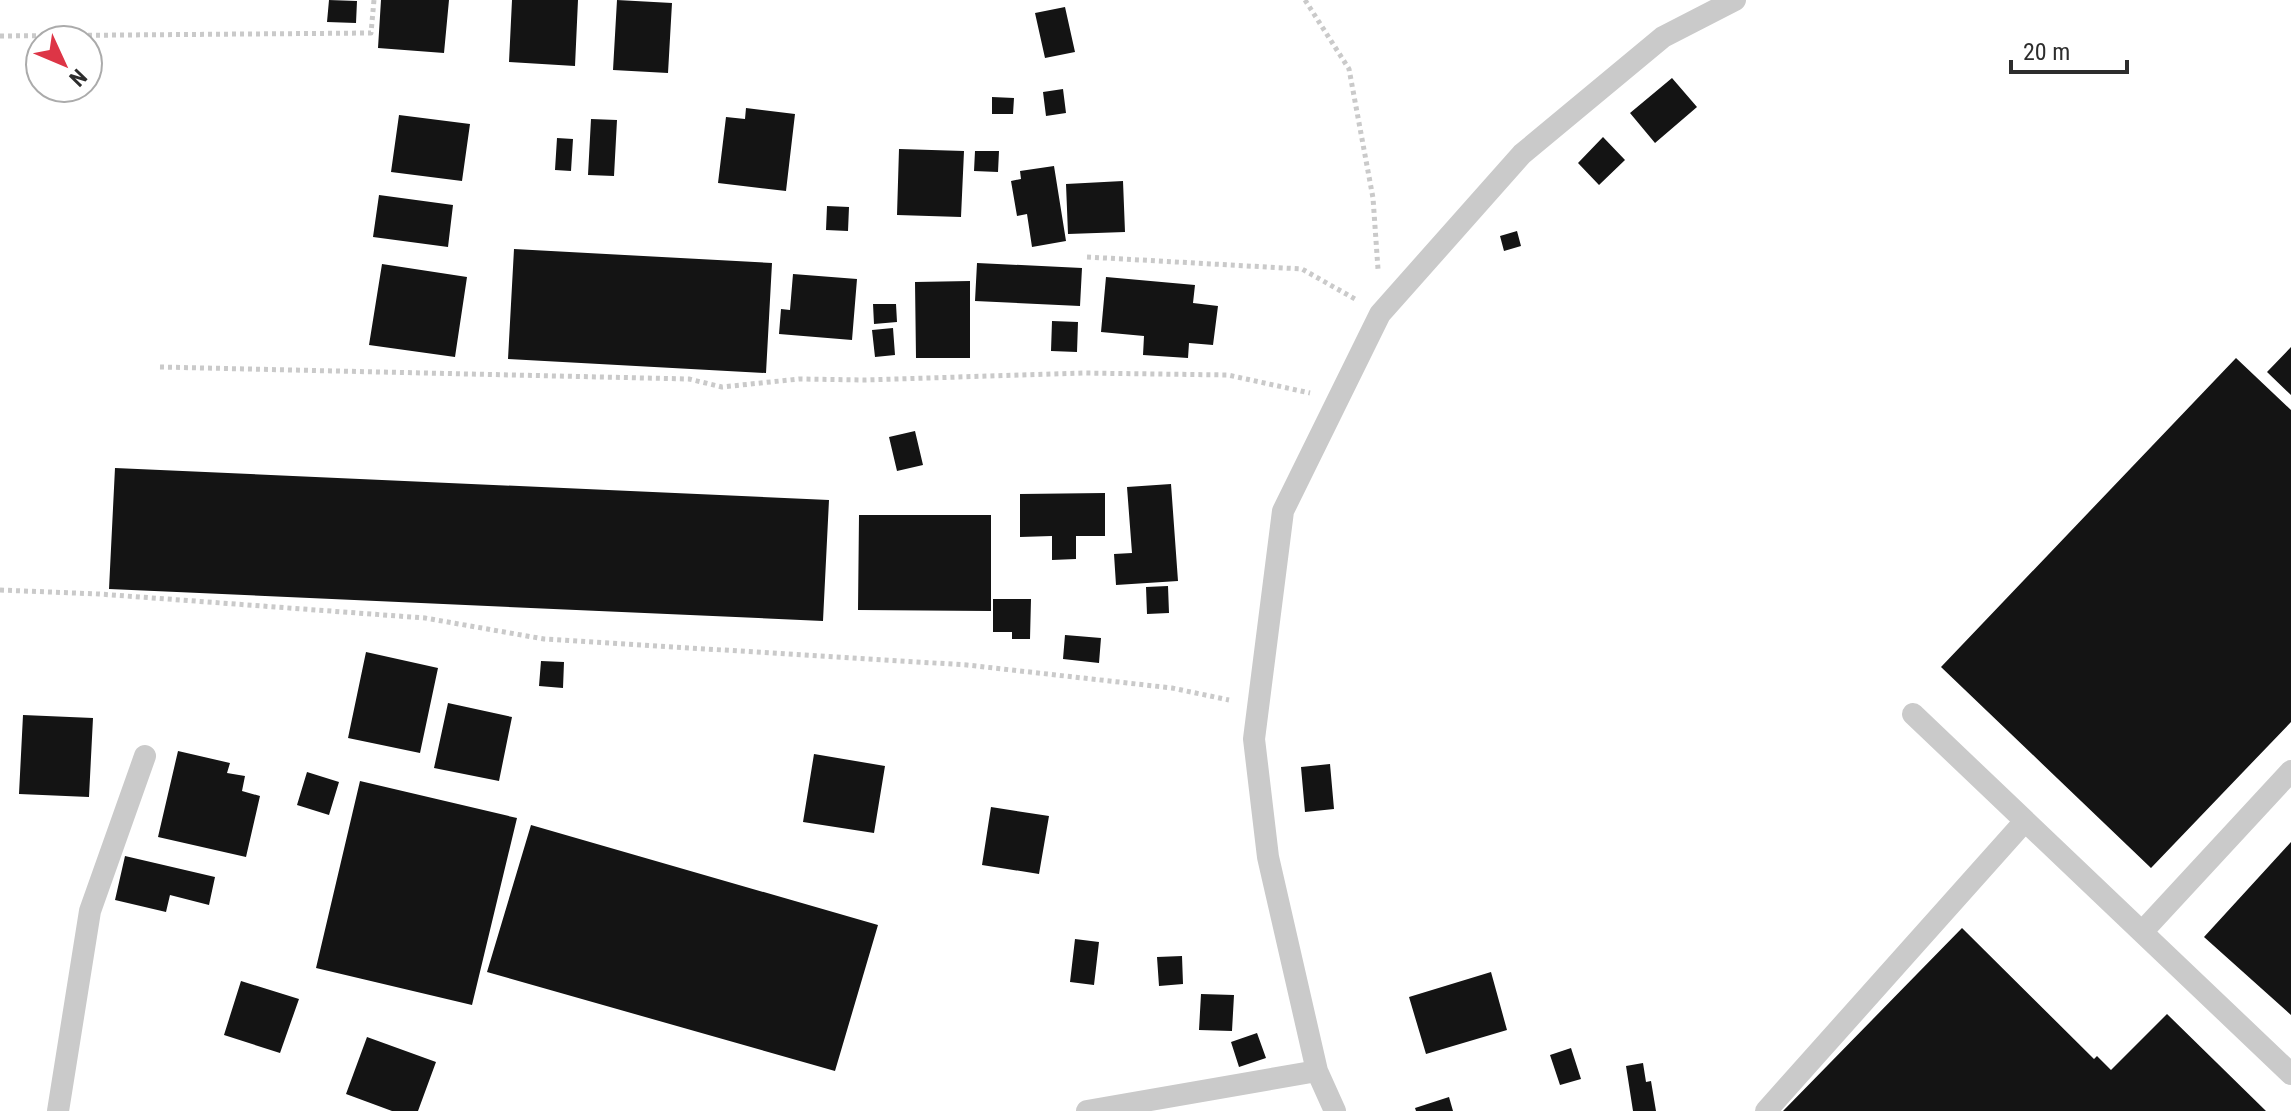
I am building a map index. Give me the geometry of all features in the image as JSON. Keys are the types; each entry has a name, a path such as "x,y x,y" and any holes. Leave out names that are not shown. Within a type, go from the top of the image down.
{"lane":[{"path":"1335,1111 1317,1071 1268,857 1254,739 1283,511 1380,314 1522,154 1663,37 1735,0"},
{"path":"1913,714 2291,1074"},
{"path":"58,1111 90,911 145,756"},
{"path":"2142,932 2291,771"},
{"path":"1766,1111 2025,821"},
{"path":"1087,1111 1317,1071"}],"path":[{"path":"0,36 371,33 374,0"},
{"path":"1305,0 1349,69 1373,198 1380,314"},
{"path":"1087,257 1302,269 1380,314"},
{"path":"160,367 689,379 722,387 799,379 1083,373 1228,375 1338,399"},
{"path":"0,590 99,594 425,618 544,639 967,665 1172,688 1258,707"}],"building":[{"path":"329,0 357,1 356,23 327,22"},
{"path":"381,0 449,0 444,53 378,48"},
{"path":"512,0 578,0 575,66 509,62"},
{"path":"617,0 672,3 668,73 613,70"},
{"path":"1065,7 1075,52 1045,58 1035,13"},
{"path":"1672,78 1697,107 1655,143 1630,113"},
{"path":"1063,89 1066,113 1046,116 1043,92"},
{"path":"992,97 1014,98 1013,114 992,114"},
{"path":"746,108 795,114 786,191 718,183 726,117 745,119"},
{"path":"399,115 470,124 462,181 391,172"},
{"path":"591,119 617,120 614,176 588,175"},
{"path":"1603,137 1625,160 1599,185 1578,163"},
{"path":"557,138 573,139 571,171 555,170"},
{"path":"899,149 964,151 961,217 897,215"},
{"path":"975,151 999,151 998,172 974,171"},
{"path":"1054,166 1066,241 1032,247 1027,214 1017,216 1011,181 1021,179 1020,171"},
{"path":"1123,181 1125,232 1068,234 1066,184"},
{"path":"379,195 453,205 448,247 373,237"},
{"path":"827,206 849,207 848,231 826,230"},
{"path":"1517,231 1521,246 1504,251 1500,236"},
{"path":"514,249 772,263 766,373 508,359"},
{"path":"977,263 1082,268 1080,306 975,301"},
{"path":"382,264 467,277 455,357 369,345"},
{"path":"793,274 857,279 852,340 779,334 781,309 790,310"},
{"path":"1106,277 1195,285 1193,303 1218,306 1213,345 1189,343 1188,358 1143,355 1144,336 1101,332"},
{"path":"970,281 970,358 916,358 915,282"},
{"path":"873,304 896,304 897,322 874,324"},
{"path":"1052,321 1078,322 1077,352 1051,351"},
{"path":"893,328 895,355 875,357 872,330"},
{"path":"2291,347 2291,395 2267,372"},
{"path":"2236,358 2291,410 2291,722 2151,868 1941,667"},
{"path":"915,431 923,465 897,471 889,437"},
{"path":"115,468 829,500 823,621 109,589"},
{"path":"1171,484 1178,581 1116,585 1114,554 1132,553 1127,487"},
{"path":"1105,493 1105,536 1076,536 1076,559 1052,560 1052,536 1020,537 1020,494"},
{"path":"859,515 991,515 991,611 858,610"},
{"path":"1168,586 1169,613 1147,614 1146,587"},
{"path":"993,599 1031,599 1030,639 1012,639 1012,632 993,632"},
{"path":"1065,635 1101,638 1099,663 1063,659"},
{"path":"366,652 438,668 420,753 348,738"},
{"path":"541,661 564,662 563,688 539,686"},
{"path":"448,703 512,717 499,781 434,768"},
{"path":"23,715 93,718 89,797 19,794"},
{"path":"178,751 230,763 227,773 245,776 242,791 260,796 246,857 158,837"},
{"path":"814,754 885,766 874,833 803,822"},
{"path":"1330,764 1334,809 1305,812 1301,767"},
{"path":"307,772 339,782 329,815 297,805"},
{"path":"360,781 517,818 472,1005 316,968"},
{"path":"991,807 1049,816 1039,874 982,865"},
{"path":"531,825 878,925 835,1071 487,972"},
{"path":"2291,842 2291,1015 2204,937"},
{"path":"125,856 215,877 209,905 170,895 166,912 115,900"},
{"path":"1962,928 2094,1059 2097,1056 2111,1070 2167,1014 2266,1111 1783,1111"},
{"path":"1075,939 1099,942 1094,985 1070,982"},
{"path":"1182,956 1183,984 1159,986 1157,957"},
{"path":"1491,972 1507,1030 1426,1054 1409,997"},
{"path":"241,981 299,999 280,1053 224,1035"},
{"path":"1201,994 1234,995 1232,1031 1199,1030"},
{"path":"1257,1033 1266,1058 1239,1067 1231,1042"},
{"path":"367,1037 436,1062 418,1111 392,1111 346,1094"},
{"path":"1571,1048 1581,1079 1560,1085 1550,1055"},
{"path":"1643,1063 1646,1082 1651,1081 1656,1111 1633,1111 1626,1066"},
{"path":"1449,1097 1453,1111 1416,1111 1415,1108"}]}
